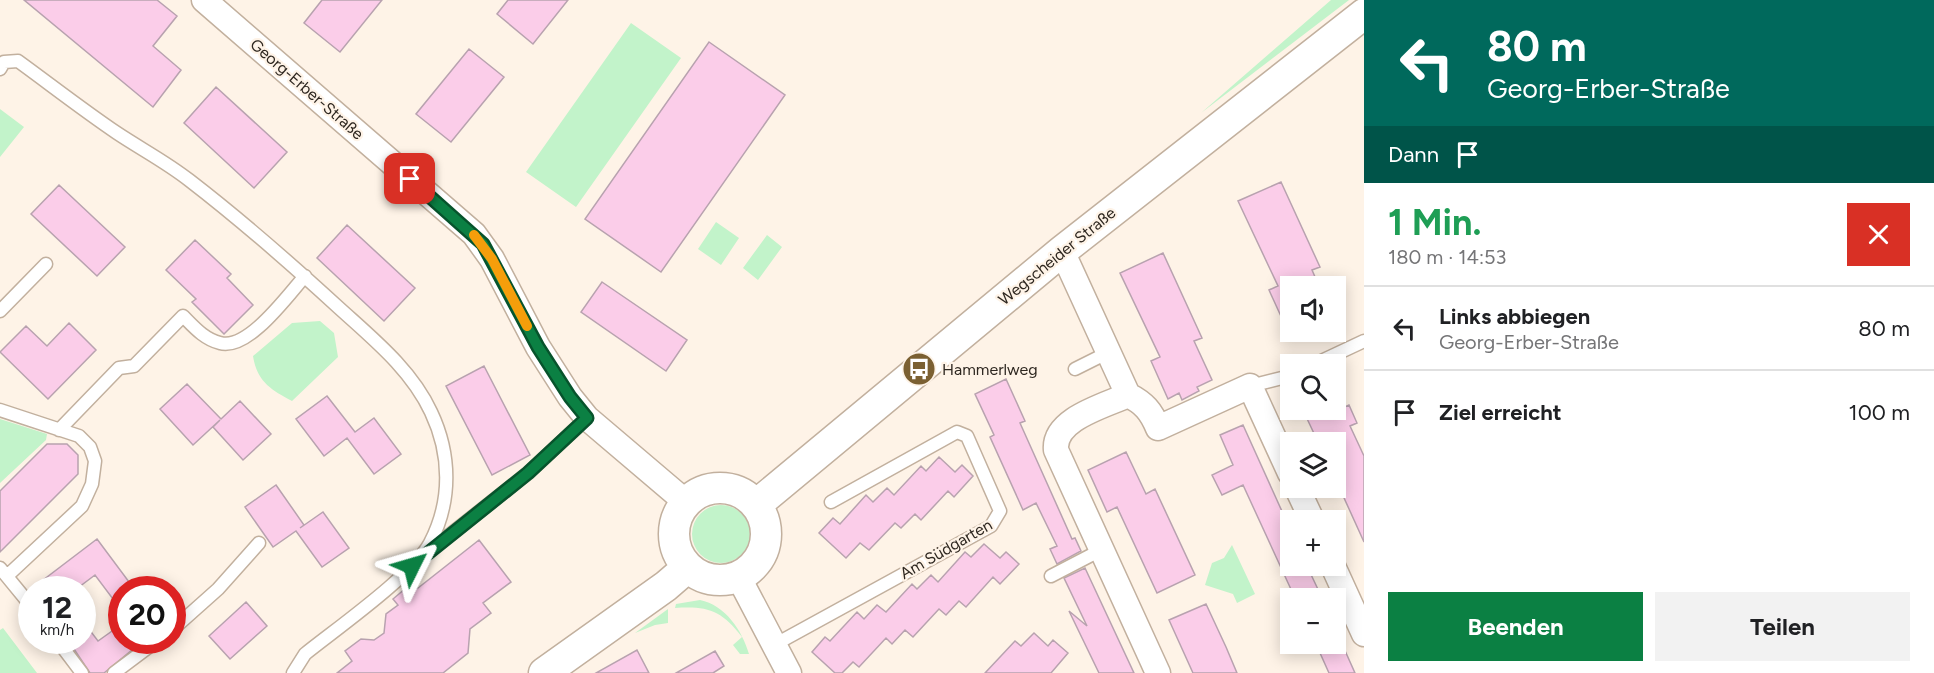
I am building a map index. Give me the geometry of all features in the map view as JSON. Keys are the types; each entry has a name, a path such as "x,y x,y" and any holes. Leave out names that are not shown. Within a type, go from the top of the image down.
{"street":[{"name":"Georg-Erber-Straße","path":"204,0 474,234 492,259 538,347 570,397 587,418 687,503"},
{"name":"Wegscheider Straße","path":"756,505 1062,251 1364,14"},
{"path":"1062,251 1128,395 1142,402 1151,412 1158,428 1250,386 1280,451"},
{"path":"1128,395 1066,424 1060,429 1055,443 1056,450 1158,673"},
{"path":"718,488 739,492 756,505 765,525 763,551 756,563 738,576 714,580 688,567 675,544 675,531 680,512 687,503 707,490 718,488"},
{"path":"544,673 666,586 688,567"},
{"path":"738,576 789,673"},
{"path":"1338,576 1364,634"}],"lane":[{"path":"0,69 4,62 18,61 118,134 190,180 306,276 402,368 432,412 445,450 446,493 441,517 429,544 412,566"},
{"path":"0,311 46,264"},
{"path":"59,430 120,368 134,366 183,316 204,337 222,344 234,344 246,338 261,324 306,276"},
{"path":"1336,354 1364,341"},
{"path":"1075,369 1108,352"},
{"path":"1250,386 1280,378"},
{"path":"0,410 79,436 90,447 95,461 92,483 82,506 4,572 18,590"},
{"path":"292,673 305,654 528,473 587,418"},
{"name":"Am Südgarten","path":"774,645 991,526 1000,511 966,436 957,432 831,502"},
{"path":"186,618 218,589 259,543"},
{"path":"1051,576 1101,550"},
{"path":"68,654 82,673"},
{"path":"114,673 139,654"}],"green space":[{"path":"1331,0 1349,0 1201,113"},
{"path":"631,23 681,58 576,207 526,172"},
{"path":"0,109 24,127 0,157"},
{"path":"716,222 739,238 721,265 698,249"},
{"path":"767,235 782,247 758,280 743,268"},
{"path":"320,321 334,333 338,357 292,401 261,378 253,356 292,323"},
{"path":"0,419 47,434 46,440 0,483"},
{"path":"715,505 727,505 742,513 750,528 750,540 742,555 727,563 715,563 700,555 692,540 692,528 700,513"},
{"path":"1232,545 1255,594 1237,603 1233,594 1205,585 1212,563 1224,558"},
{"path":"700,600 725,613 742,636 749,654 740,654 733,645 742,637 720,615 705,609 675,608 676,604"},
{"path":"668,609 668,623 655,625 635,633"},
{"path":"3,628 18,648 18,654 23,654 37,673 0,673 0,630"}],"building":[{"path":"24,0 157,0 177,16 153,46 181,70 153,107"},
{"path":"322,0 382,0 340,52 304,23"},
{"path":"508,0 568,0 533,44 497,14"},
{"path":"709,42 785,95 661,272 585,219"},
{"path":"469,49 504,77 451,142 416,114"},
{"path":"216,87 287,152 254,188 184,123"},
{"path":"1281,182 1320,267 1312,270 1315,276 1280,276 1280,314 1269,290 1278,286 1238,201"},
{"path":"59,185 125,247 97,276 31,214"},
{"path":"347,225 415,288 384,321 317,258"},
{"path":"195,240 231,274 227,278 253,305 224,334 192,302 196,299 166,270"},
{"path":"1163,253 1202,338 1194,341 1212,380 1197,387 1199,391 1182,400 1179,393 1168,399 1151,361 1160,357 1120,273"},
{"path":"602,282 687,340 666,371 581,312"},
{"path":"69,323 96,350 48,399 0,352 26,326 47,346"},
{"path":"484,366 530,455 492,475 446,386"},
{"path":"1006,379 1025,421 1020,423 1072,539 1075,538 1081,551 1057,564 1050,549 1057,546 1036,503 1023,510 990,437 994,435 975,394"},
{"path":"187,384 221,419 240,401 271,434 243,460 213,427 220,420 193,445 160,409"},
{"path":"327,396 355,432 374,418 401,454 374,474 347,438 324,456 296,419"},
{"path":"1349,405 1357,423 1350,426 1364,456 1364,542 1344,498 1346,498 1346,432 1313,432 1308,420 1346,420 1346,406"},
{"path":"1243,425 1281,510 1280,565 1243,485 1222,495 1212,475 1233,465 1220,435"},
{"path":"47,444 67,444 78,455 78,474 0,552 0,491"},
{"path":"1126,452 1146,494 1155,489 1195,575 1157,593 1117,507 1107,512 1088,470"},
{"path":"939,457 955,472 962,465 973,476 954,497 948,491 921,520 915,514 901,528 895,523 869,550 860,543 846,558 819,533 833,518 840,524 866,495 873,502 887,488 894,495 921,466 926,471"},
{"path":"276,485 304,525 300,528 323,512 349,548 322,567 296,531 273,547 245,507"},
{"path":"97,539 125,576 108,576 108,592 95,575 48,576"},
{"path":"479,540 511,582 483,603 491,613 470,629 468,653 443,673 337,673 352,661 345,651 361,639 374,640 384,633 386,614 398,605 393,599 406,588 418,588"},
{"path":"984,544 1000,558 1006,552 1019,564 1000,584 993,577 966,607 959,601 946,615 939,609 913,637 905,630 892,644 886,638 859,667 853,662 842,673 835,673 812,652 825,637 830,641 857,612 864,619 877,605 886,612 912,584 917,589 931,575 938,582 965,552 971,557"},
{"path":"1085,568 1134,673 1099,673 1069,611 1087,626 1064,578"},
{"path":"1285,576 1312,576 1317,588 1290,588"},
{"path":"246,602 267,626 230,659 209,636"},
{"path":"1206,604 1237,673 1193,673 1169,620"},
{"path":"1034,633 1048,646 1053,640 1068,653 1051,673 985,673 1015,641 1021,646"},
{"path":"108,634 108,654 127,654 104,673 90,673 77,654 96,654 96,638 98,641"},
{"path":"637,650 649,673 596,673"},
{"path":"715,651 724,666 713,673 676,673"},
{"path":"1346,653 1355,673 1329,673 1320,654"}],"slow traffic":[{"path":"474,235 492,259 527,326"}],"place":[{"name":"Hammerlweg","path":"919,369"}],"route":[{"path":"410,179 483,244 538,347 570,397 587,418 528,473 471,516 412,566"}]}
